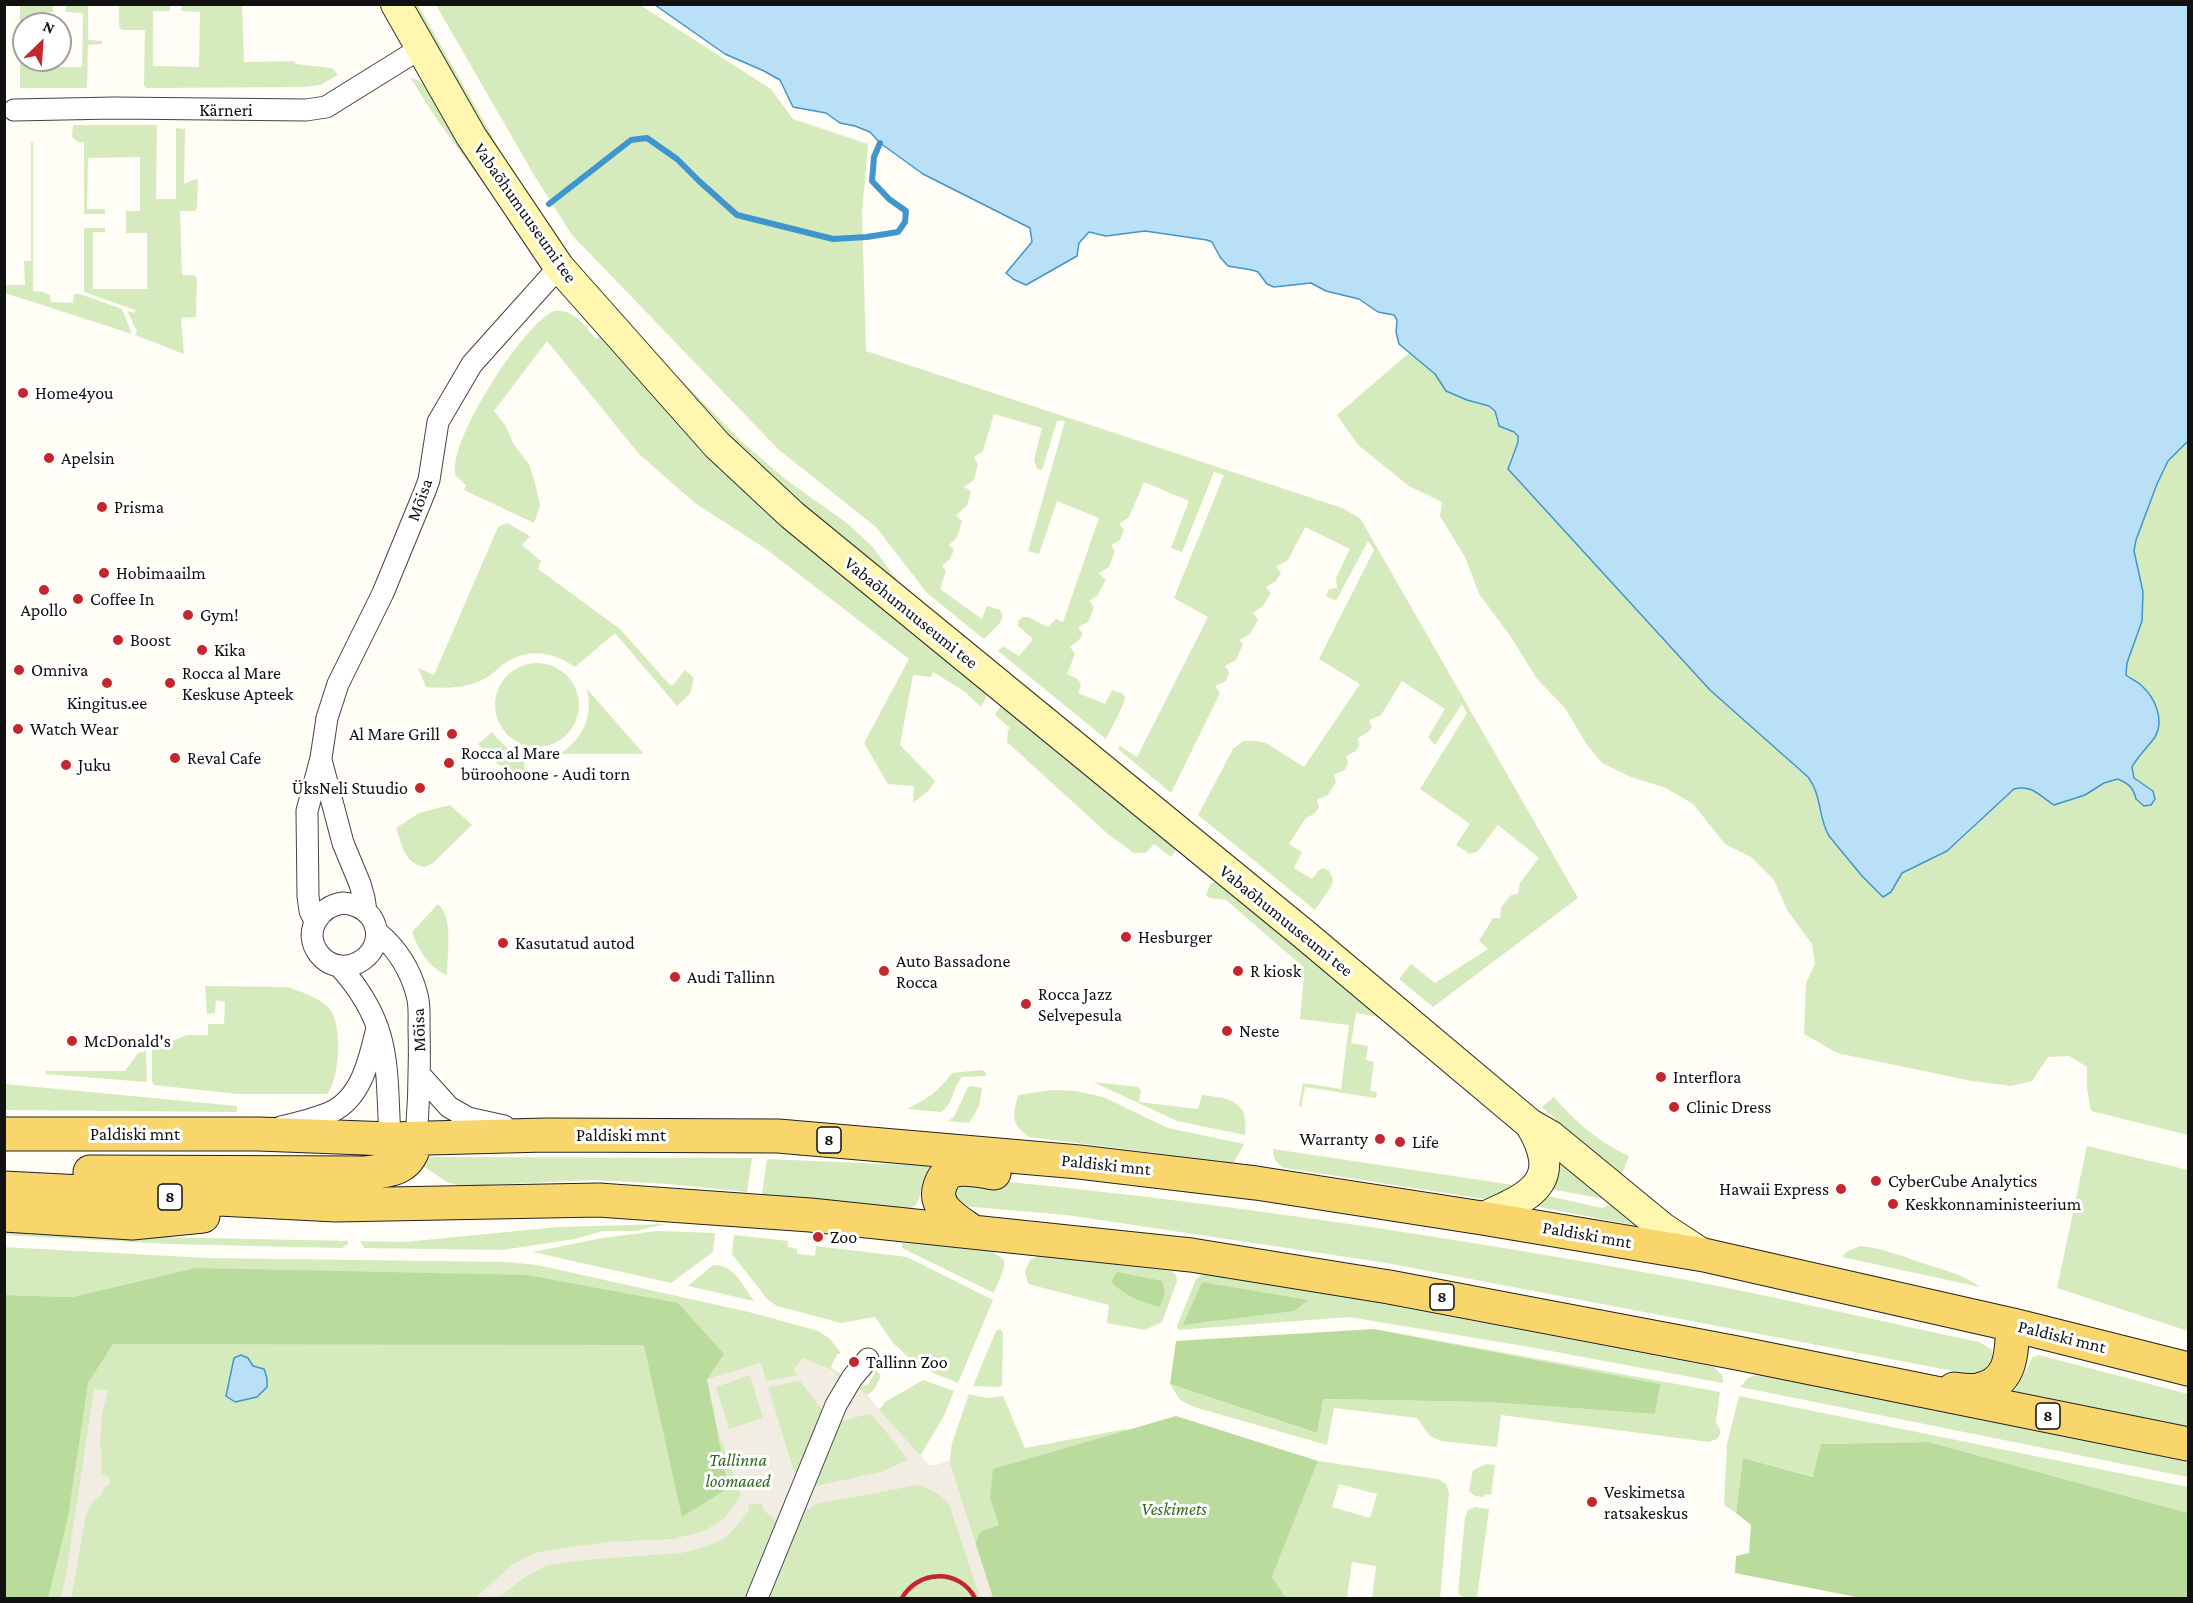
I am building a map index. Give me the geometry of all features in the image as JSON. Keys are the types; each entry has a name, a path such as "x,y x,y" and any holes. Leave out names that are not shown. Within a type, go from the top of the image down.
{"main road":[{"name":"Paldiski mnt","path":"4,1134 259,1134 403,1148 546,1135 778,1136 1079,1162 1256,1183 1704,1255 2013,1325 2188,1370"},
{"path":"4,1174 47,1172 363,1173 387,1170 403,1148 432,1189 458,1203"},
{"path":"973,1232 945,1211 939,1201 938,1190 943,1178 951,1171 1022,1174 1079,1162"},
{"name":"8","path":"4,1188 336,1205 599,1200 753,1210 1191,1255 1389,1287 2188,1444"},
{"name":"8","path":"4,1215 132,1223 182,1217 266,1214 336,1205"},
{"path":"1908,1388 1978,1390 2000,1381 2008,1369 2012,1350 2013,1325"}],"street":[{"name":"Vabaõhumuuseumi tee","path":"396,4 471,136 560,267 717,445 792,515 1305,935 1530,1124"},
{"name":"Kärneri","path":"14,110 114,108 306,110 326,107 421,48"},
{"name":"Mõisa","path":"315,921 310,911 308,896 307,811 321,758 327,718 338,684 382,593 425,491 429,480 438,422 472,364 560,267"},
{"name":"Mõisa","path":"321,758 343,843 360,884 366,911"},
{"path":"334,904 352,904 366,911 378,933 369,954 361,962 350,966 339,966 322,957 313,940 315,921 320,914 334,904"},
{"name":"Mõisa","path":"378,933 398,954 418,996 421,1076 403,1148"},
{"name":"Mõisa","path":"339,966 367,1002 377,1027 386,1053 389,1081 403,1148"},
{"path":"259,1134 332,1112 345,1101 358,1085 370,1060 377,1027"},
{"path":"421,1076 449,1107 468,1118 546,1135"},
{"path":"1482,1218 1514,1203 1538,1186 1544,1173 1545,1156 1540,1139 1530,1124"},
{"path":"1530,1124 1551,1136 1663,1228 1704,1255"},
{"path":"757,1599 836,1405 852,1378 868,1359"}],"green space":[{"path":"242,4 244,62 294,61 296,64 332,68 338,75 320,85 303,87 146,88 144,86 145,30 122,30 119,27 119,5 170,5 170,11 153,11 153,66 199,67 200,12 181,11 182,5"},
{"path":"20,5 53,5 53,12 20,12"},
{"path":"66,5 88,5 88,40 102,41 102,44 88,45 87,88 20,88 20,72 72,72 72,67 82,67 83,13 66,12"},
{"path":"411,5 418,5 526,196 524,198"},
{"path":"436,5 640,5 771,89 793,119 868,144 862,213 866,351 1342,508 1360,518 1578,898 1433,1007 1399,979 1411,964 1435,983 1488,949 1479,941 1493,918 1500,918 1501,907 1511,895 1518,894 1520,883 1539,858 1498,825 1478,851 1470,854 1456,845 1470,824 1420,789 1467,713 1462,704 1435,745 1428,737 1445,709 1402,681 1381,715 1369,720 1372,727 1358,738 1359,745 1356,751 1346,756 1348,763 1345,770 1334,775 1336,782 1328,795 1317,800 1319,807 1315,813 1305,819 1289,844 1302,852 1294,868 1312,879 1323,868 1329,871 1333,878 1332,885 1315,910 1198,815 1233,749 1243,741 1266,743 1304,767 1360,684 1319,659 1374,550 1368,541 1336,601 1326,596 1329,589 1337,588 1336,578 1350,549 1305,527 1288,560 1276,567 1281,573 1276,581 1266,587 1271,593 1263,606 1253,613 1258,620 1250,634 1239,640 1243,644 1236,660 1225,666 1229,672 1226,681 1215,686 1220,693 1171,793 1118,749 1120,746 1137,757 1208,617 1174,598 1224,475 1214,472 1182,552 1171,548 1189,501 1144,482 1129,517 1119,524 1124,530 1120,540 1111,545 1115,551 1109,567 1099,573 1106,580 1097,596 1089,601 1094,607 1088,622 1078,627 1083,634 1070,647 1075,654 1067,674 1078,679 1081,685 1078,693 1105,704 1112,690 1123,694 1124,703 1106,739 998,651 1003,646 1019,656 1033,639 1018,626 1018,621 1023,617 1028,617 1048,627 1056,619 1063,622 1099,518 1057,501 1039,554 1028,551 1065,421 1057,421 1042,470 1037,469 1034,460 1042,428 994,414 983,451 974,457 978,464 974,480 964,487 971,491 967,506 956,515 962,521 957,537 949,545 954,550 950,559 942,566 946,571 940,589 982,619 987,606 1000,610 1003,616 1000,623 984,639 927,593 876,527 779,450 572,235 534,175"},
{"path":"410,77 425,87 490,184 486,187 435,117"},
{"path":"73,125 157,125 156,199 176,199 176,128 185,129 184,184 198,179 197,208 195,211 180,211 182,275 194,275 197,278 196,317 181,318 184,354 135,335 137,331 127,311 135,313 135,310 84,292 84,228 105,228 105,232 93,232 93,289 147,289 147,233 126,233 126,211 140,211 140,157 88,158 87,209 105,209 105,214 84,214 84,142 78,142 72,137"},
{"path":"31,142 33,142 33,291 50,295 51,302 73,303 74,294 80,294 122,309 132,334 5,293 5,285 25,285 24,261 31,261"},
{"path":"554,311 573,315 596,339 601,335 986,692 981,707 964,691 933,672 931,677 913,675 900,745 935,781 929,790 913,803 914,786 888,784 864,743 909,659 766,549 695,503 639,454 547,341 494,411 505,425 514,445 529,464 540,506 534,523 464,490 466,485 456,476 456,461 462,439 474,413 524,337"},
{"path":"1409,353 1435,374 1446,391 1467,400 1481,402 1495,410 1496,422 1518,436 1509,462 1811,782 1829,836 1862,876 1883,897 1904,872 1951,848 2014,789 2033,790 2048,802 2075,799 2112,779 2117,779 2128,784 2136,799 2144,806 2145,785 2134,778 2132,767 2155,737 2159,717 2147,691 2126,675 2127,663 2142,621 2143,592 2134,551 2157,484 2168,461 2188,441 2188,1135 2091,1111 2087,1088 2087,1067 2069,1056 2048,1057 2032,1081 2011,1086 1972,1081 1837,1053 1804,1034 1806,983 1815,964 1812,944 1787,910 1774,880 1751,857 1725,844 1693,804 1666,788 1631,777 1602,763 1587,745 1565,708 1537,679 1511,637 1479,594 1465,557 1440,516 1442,502 1409,486 1358,445 1337,415"},
{"path":"657,355 741,441 785,479 847,523 872,546 901,586 739,452"},
{"path":"507,523 530,536 522,545 541,561 538,569 620,629 670,685 673,685 685,670 694,678 690,694 677,706 615,633 575,667 549,655 531,653 514,658 486,678 472,684 449,688 426,687 418,668 434,675 498,527"},
{"path":"529,663 545,663 561,670 572,681 579,697 576,721 567,735 545,747 529,747 513,740 502,729 495,713 495,697 502,681 513,670"},
{"path":"587,689 644,754 560,754 575,741 584,726 589,709"},
{"path":"1001,706 1006,706 1179,846 1171,857 1154,844 1146,853 1134,853 1109,835 1007,742 1010,728 995,715"},
{"path":"492,732 507,747 525,757 524,774 501,774 504,768 478,744"},
{"path":"450,805 472,825 433,863 425,867 418,865 405,853 396,828 419,813"},
{"path":"1217,881 1366,999 1362,1003 1378,1017 1356,1013 1351,1043 1368,1046 1366,1060 1374,1062 1370,1091 1377,1092 1376,1098 1305,1087 1301,1108 1299,1105 1303,1083 1341,1089 1349,1025 1300,1019 1304,975 1301,965 1226,900 1209,898 1206,895 1210,884"},
{"path":"438,904 443,910 448,927 447,975 434,968 425,958 412,932"},
{"path":"205,986 287,987 325,1004 333,1015 338,1038 335,1076 327,1094 238,1094 154,1085 152,1049 187,1035 208,1035 208,1024 224,1024 225,1002 216,1000 215,1013 207,1014"},
{"path":"146,1051 147,1082 45,1074 46,1071 125,1071 138,1053"},
{"path":"981,1070 986,1072 986,1076 962,1077 948,1105 941,1112 907,1109 932,1094 952,1073"},
{"path":"1093,1082 1138,1087 1141,1090 1139,1102 1198,1109 1202,1095 1229,1100 1241,1108 1246,1124 1245,1135 1177,1121"},
{"path":"5,1084 237,1106 237,1112 5,1110"},
{"path":"968,1087 982,1088 979,1106 969,1123 948,1121 954,1117"},
{"path":"1052,1090 1076,1091 1103,1097 1168,1128 1244,1144 1234,1162 1228,1162 1029,1137 1014,1119 1018,1095"},
{"path":"1554,1097 1588,1131 1629,1156 1621,1177 1542,1107"},
{"path":"2087,1146 2188,1170 2188,1331 2057,1288"},
{"path":"1273,1149 1527,1187 1497,1201 1285,1168 1276,1161"},
{"path":"430,1157 752,1158 747,1192 669,1184 594,1180 460,1186 447,1182 423,1166"},
{"path":"767,1159 933,1166 924,1178 918,1201 907,1211 762,1194"},
{"path":"1558,1160 1612,1194 1604,1199 1551,1189"},
{"path":"967,1178 1145,1197 1323,1220 1500,1247 1676,1278 1979,1342 1992,1350 1992,1366 1980,1376 1387,1263 1067,1215 962,1206 956,1201 952,1191"},
{"path":"1544,1195 1602,1208 1619,1201 1636,1224 1529,1205"},
{"path":"666,1224 636,1231 603,1231 575,1239 502,1250 364,1248 360,1241 404,1242 558,1227"},
{"path":"4,1227 156,1237 348,1241 348,1244 342,1248 169,1244 5,1235"},
{"path":"657,1231 715,1233 713,1252 671,1283 533,1252 602,1238"},
{"path":"734,1235 788,1241 788,1247 797,1249 797,1254 815,1256 816,1246 907,1257 993,1300 958,1383 919,1367 893,1343 875,1317 841,1323 777,1306 768,1300 732,1254"},
{"path":"902,1243 992,1251 1004,1260 1004,1268 994,1293 902,1248"},
{"path":"1860,1246 1890,1252 1950,1272 1980,1287 1842,1257 1846,1252"},
{"name":"Tallinna loomaaed","path":"4,1247 207,1258 508,1262 537,1265 753,1313 818,1331 829,1338 841,1353 837,1354 831,1367 834,1370 859,1386 869,1384 876,1370 881,1376 874,1390 867,1395 879,1410 885,1402 923,1380 954,1391 944,1416 920,1456 926,1466 949,1465 952,1443 969,1394 987,1398 1003,1396 1025,1448 1126,1429 1259,1598 5,1598 5,1342 195,1268 72,1297 5,1295"},
{"path":"1038,1256 1171,1271 1176,1275 1177,1281 1162,1322 1145,1330 1107,1323 1109,1305 1028,1284 1025,1271 1030,1260"},
{"path":"713,1265 727,1268 732,1272 754,1301 688,1286"},
{"path":"195,1268 527,1275 678,1303 724,1354 707,1379 728,1488 682,1517 644,1345 113,1344 88,1383 68,1517 48,1598 5,1598 5,1295 72,1297"},
{"path":"1117,1272 1162,1281 1165,1292 1160,1307 1134,1298 1117,1287 1111,1282"},
{"path":"1212,1274 1321,1292 1714,1367 1722,1375 1723,1383 1524,1346 1349,1317 1178,1330 1177,1326 1196,1279 1202,1275"},
{"path":"1202,1282 1308,1300 1294,1311 1183,1325"},
{"path":"1000,1329 1003,1332 1002,1385 999,1387 973,1386 996,1331"},
{"path":"1374,1329 1720,1392 1716,1422 1721,1432 1717,1439 1709,1442 1501,1415 1497,1447 1441,1441 1430,1436 1417,1418 1334,1408 1327,1445 1194,1407 1180,1400 1170,1384 1316,1433 1322,1399 1488,1402 1655,1414 1659,1384"},
{"path":"1374,1329 1660,1384 1655,1414 1488,1402 1323,1399 1317,1433 1170,1384 1176,1341"},
{"path":"2039,1355 2188,1394 2188,1429 2014,1392 2033,1357"},
{"path":"1762,1375 2188,1462 2188,1477 1740,1387 1749,1377"},
{"path":"1739,1396 2188,1487 2188,1513 1929,1442 1822,1444 1814,1477 1743,1458 1736,1513 1724,1505 1727,1444"},
{"name":"Veskimets","path":"1176,1416 1318,1461 1272,1577 1286,1598 993,1598 975,1545 980,1532 999,1525 990,1498 993,1469"},
{"path":"1929,1442 2188,1513 2188,1598 1861,1598 1735,1573 1736,1556 1749,1553 1751,1525 1736,1513 1743,1458 1813,1477 1821,1444"},
{"path":"1318,1461 1438,1479 1446,1484 1449,1493 1440,1598 1372,1598 1376,1566 1352,1562 1347,1598 1286,1598 1272,1577","holes":["1339,1484 1377,1494 1370,1518 1332,1507"]},
{"path":"1486,1464 1495,1465 1491,1495 1475,1496 1469,1491 1473,1470"},
{"path":"1475,1507 1489,1509 1477,1598 1463,1598 1458,1593 1465,1517 1468,1510"}],"shaded area":[{"path":"803,1358 833,1370 846,1388 858,1386 929,1465 937,1465 949,1460 993,1598 980,1598 949,1504 937,1493 918,1485 816,1504 800,1515 766,1598 746,1598 778,1521 764,1511 762,1503 748,1505 749,1511 724,1539 705,1547 681,1553 584,1560 546,1566 525,1577 498,1598 475,1598 513,1564 538,1552 607,1542 673,1539 704,1531 725,1518 741,1495 718,1431 707,1379 761,1363 766,1381 797,1375 793,1370","holes":["750,1375 763,1418 729,1429 716,1387","800,1381 823,1411 798,1475 794,1472 768,1387","869,1414 875,1418 908,1460 881,1472 815,1486 813,1484 840,1421"]},
{"path":"94,1389 108,1391 102,1413 100,1445 101,1474 110,1478 109,1485 103,1488 102,1494 92,1503 86,1515 71,1598 61,1598 67,1569"}],"water":[{"path":"655,5 2188,5 2188,441 2168,461 2136,540 2134,551 2143,592 2142,621 2127,663 2126,675 2147,691 2159,717 2155,737 2132,767 2134,778 2153,791 2155,799 2151,805 2144,806 2136,799 2130,786 2118,779 2104,783 2085,795 2054,805 2026,788 2014,789 1947,851 1902,873 1891,892 1883,897 1862,876 1829,836 1823,822 1816,791 1808,777 1710,690 1508,469 1518,436 1499,426 1495,411 1489,406 1446,391 1435,374 1399,344 1396,332 1397,320 1394,315 1378,312 1359,299 1326,291 1311,283 1274,287 1267,284 1258,272 1228,266 1212,242 1145,231 1106,236 1089,232 1079,243 1077,256 1026,285 1006,273 1032,242 1030,228 923,174 880,143 870,132 840,123 826,113 793,107 780,80 725,54"},
{"path":"241,1355 248,1358 253,1366 264,1369 267,1387 257,1397 235,1402 226,1396 234,1358"}],"waterway":[{"path":"549,204 631,140 647,138 677,159 737,215 833,239 898,232 905,222 906,211 889,199 872,181 874,157 880,143"}],"railway":[{"path":"902,1598 918,1582 939,1576 959,1581 975,1598"}],"place":[{"name":"Home4you","path":"23,393"},
{"name":"Apelsin","path":"49,458"},
{"name":"Prisma","path":"102,507"},
{"name":"Hobimaailm","path":"104,573"},
{"name":"Apollo","path":"44,590"},
{"name":"Coffee In","path":"78,599"},
{"name":"Gym!","path":"188,615"},
{"name":"Boost","path":"118,640"},
{"name":"Kika","path":"202,650"},
{"name":"Omniva","path":"19,670"},
{"name":"Kingitus.ee","path":"107,683"},
{"name":"Rocca al Mare Keskuse Apteek","path":"170,683"},
{"name":"Watch Wear","path":"18,729"},
{"name":"Al Mare Grill","path":"452,734"},
{"name":"Reval Cafe","path":"175,758"},
{"name":"Rocca al Mare büroohoone - Audi torn","path":"449,763"},
{"name":"Juku","path":"66,765"},
{"name":"ÜksNeli Stuudio","path":"420,788"},
{"name":"Hesburger","path":"1126,937"},
{"name":"Kasutatud autod","path":"503,943"},
{"name":"Auto Bassadone Rocca","path":"884,971"},
{"name":"R kiosk","path":"1238,971"},
{"name":"Audi Tallinn","path":"675,977"},
{"name":"Rocca Jazz Selvepesula","path":"1026,1004"},
{"name":"Neste","path":"1227,1031"},
{"name":"McDonald's","path":"72,1041"},
{"name":"Interflora","path":"1661,1077"},
{"name":"Clinic Dress","path":"1674,1107"},
{"name":"Warranty","path":"1380,1139"},
{"name":"Life","path":"1400,1142"},
{"name":"CyberCube Analytics","path":"1876,1181"},
{"name":"Hawaii Express","path":"1841,1189"},
{"name":"Keskkonnaministeerium","path":"1893,1204"},
{"name":"Zoo","path":"818,1237"},
{"name":"Tallinn Zoo","path":"854,1362"},
{"name":"Veskimetsa ratsakeskus","path":"1592,1502"}]}
